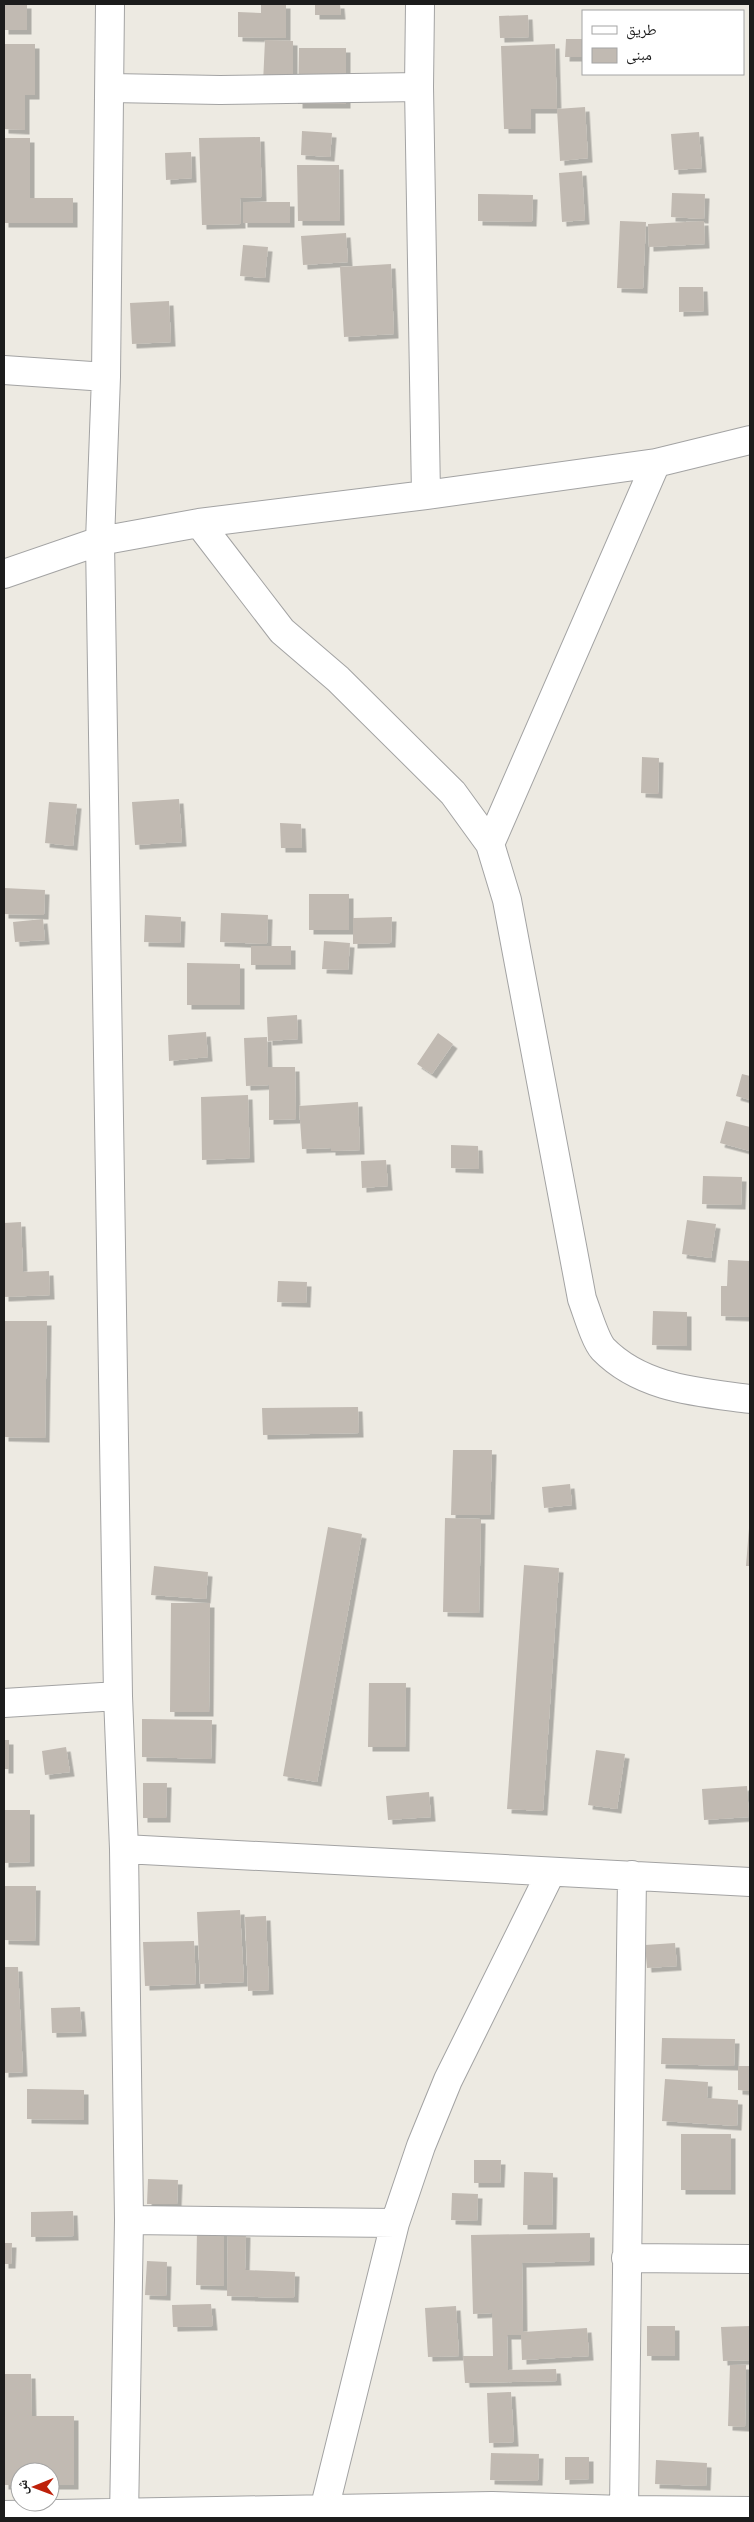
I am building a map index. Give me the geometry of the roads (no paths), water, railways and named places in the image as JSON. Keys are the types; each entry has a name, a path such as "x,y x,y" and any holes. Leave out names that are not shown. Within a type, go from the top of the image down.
{"street":[{"path":"110,4 106,377 100,541 118,1696 124,1849 130,2220 124,2515"},
{"path":"420,4 419,87 426,495"},
{"path":"110,88 220,90 419,87"},
{"path":"4,370 106,377"},
{"path":"4,574 100,541 199,523 426,495 656,463 750,440"},
{"path":"490,844 656,463"},
{"path":"199,523 282,630 338,679 453,793 490,844 507,900 582,1299 602,1348 634,1373 676,1389 750,1399"},
{"path":"4,1703 118,1696"},
{"path":"124,1849 750,1882"},
{"path":"323,2513 395,2223 420,2146 448,2080 551,1872"},
{"path":"624,2510 632,1875"},
{"path":"130,2220 395,2223"},
{"path":"626,2258 750,2259"},
{"path":"4,2515 624,2510 750,2511"}]}
